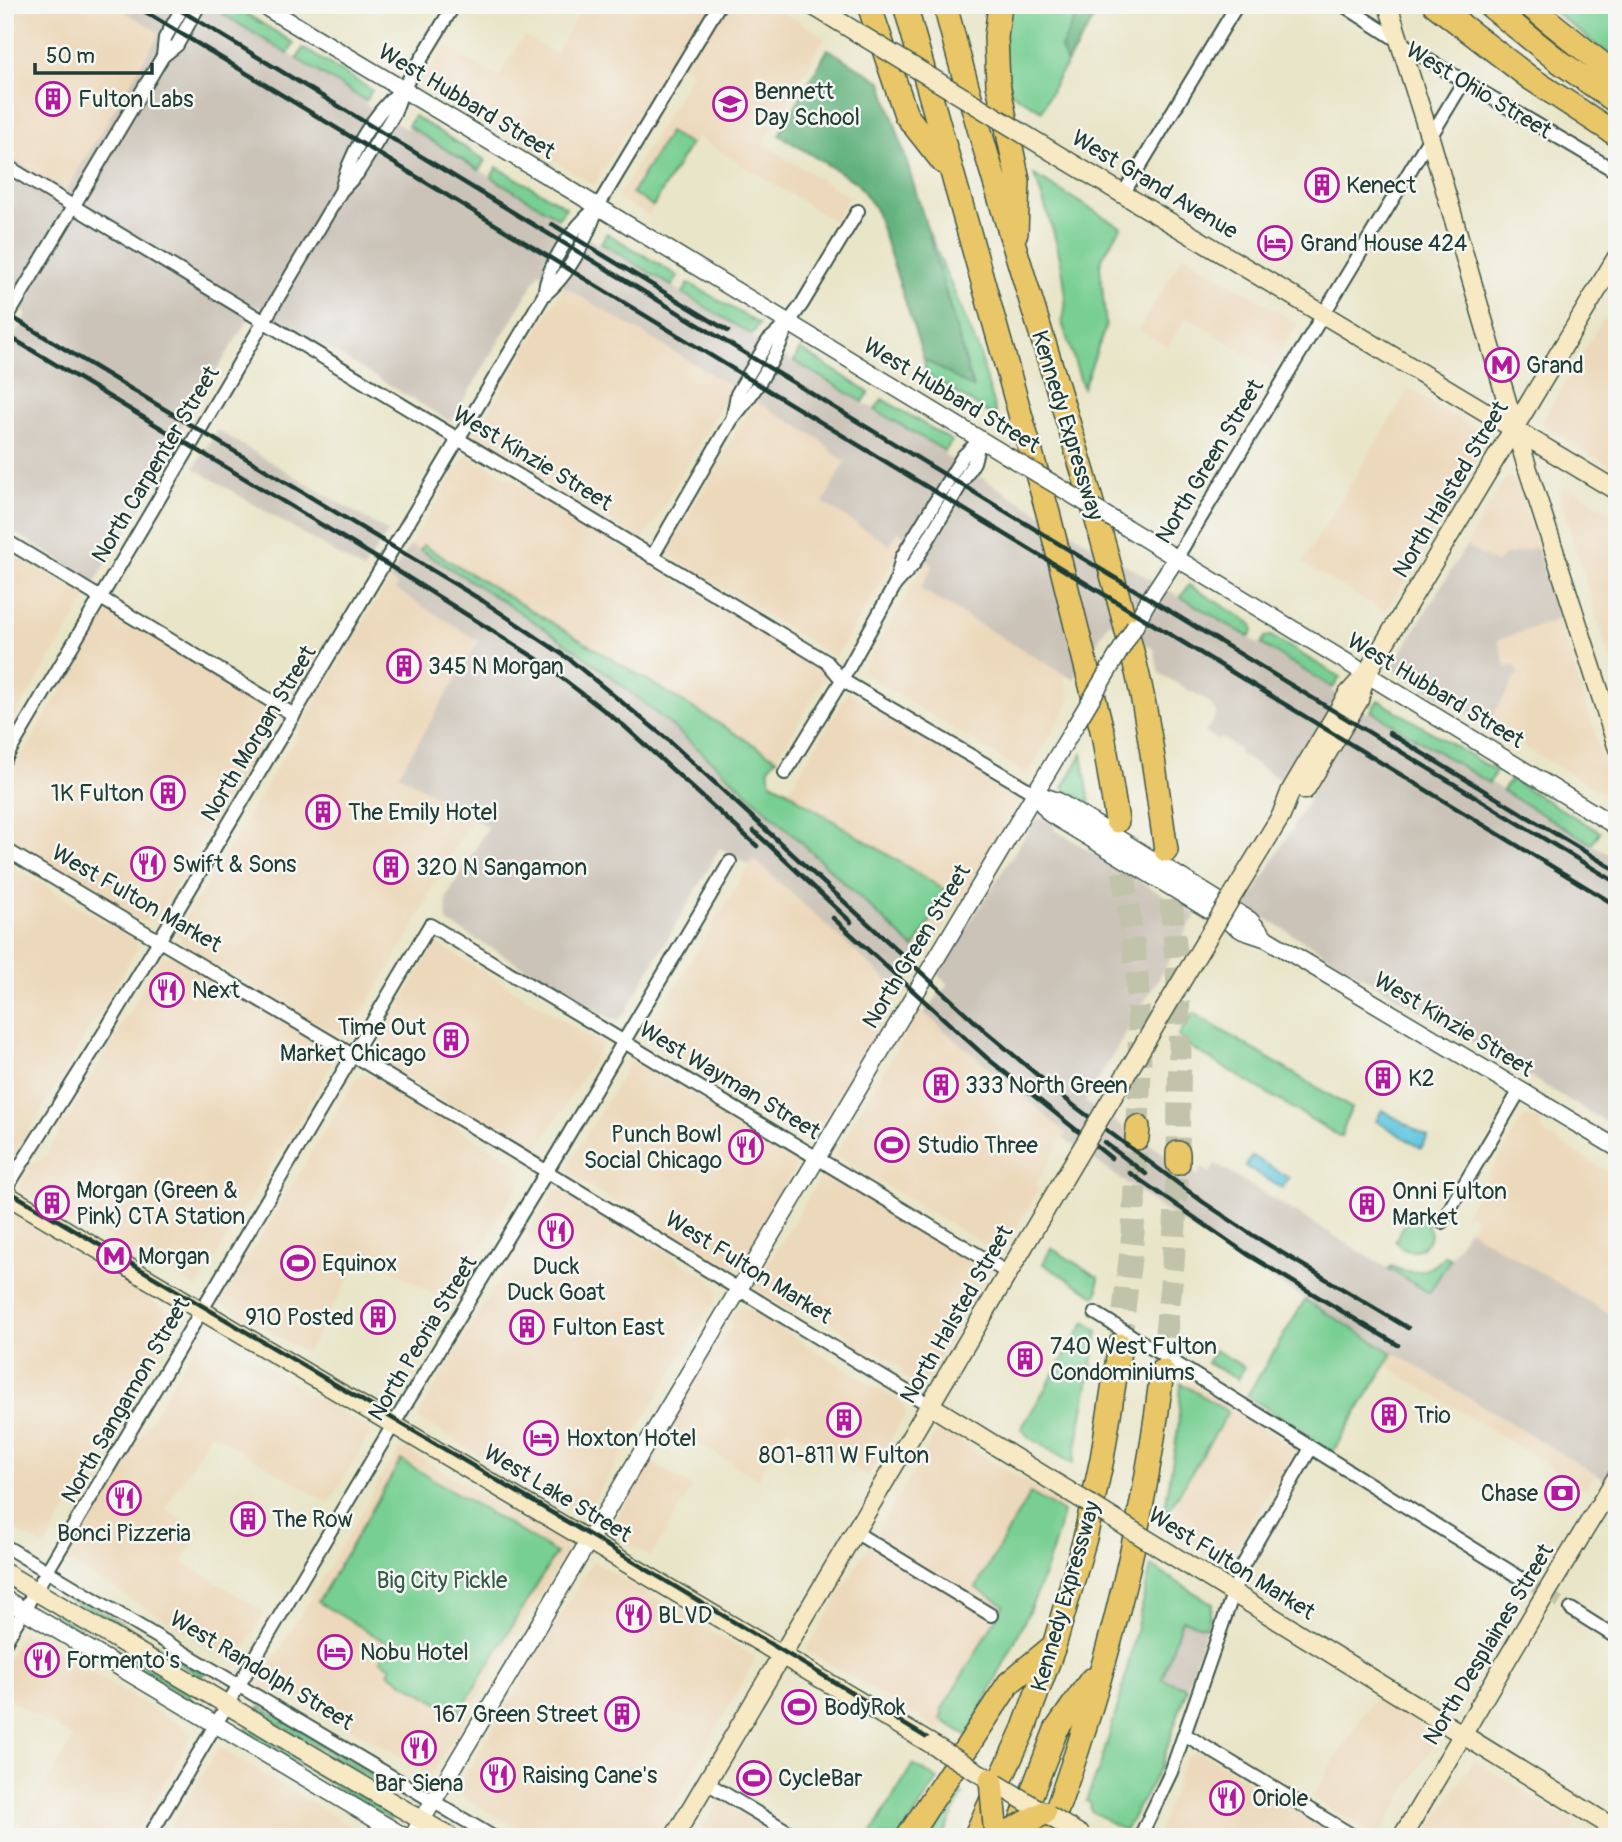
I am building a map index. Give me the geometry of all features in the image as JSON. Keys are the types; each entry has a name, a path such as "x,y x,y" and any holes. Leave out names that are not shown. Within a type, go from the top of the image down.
{"highway":[{"path":"869,5 906,115 951,172"},
{"name":"Kennedy Expressway","path":"905,5 1051,526 1103,734 1117,821"},
{"name":"Kennedy Expressway","path":"946,5 986,157 1105,549 1134,662 1153,758 1166,850"},
{"path":"1000,5 996,37 998,84 1018,181 1015,250"},
{"name":"West Ohio Street","path":"1434,5 1530,78 1617,135"},
{"path":"1489,5 1556,59 1617,102"},
{"path":"1529,5 1617,76"},
{"name":"Kennedy Expressway","path":"975,1837 1024,1728 1054,1646 1085,1538 1102,1459 1120,1345"},
{"path":"1047,1837 1075,1759 1130,1565 1145,1495 1162,1371"},
{"path":"908,1837 1009,1683 1054,1646"},
{"path":"1014,1837 1056,1730 1104,1663"},
{"path":"991,1780 998,1837 1044,1813"}],"main road":[{"name":"West Grand Avenue","path":"812,5 1617,491"},
{"path":"1388,5 1401,41 1515,429 1617,746"},
{"name":"North Halsted Street","path":"674,1837 1234,893 1281,816 1302,795 1359,700 1366,674 1617,257"},
{"name":"West Lake Street","path":"5,1192 1084,1837"},
{"name":"West Fulton Market","path":"931,1406 1617,1830"},
{"name":"North Desplaines Street","path":"1402,1837 1617,1477"},
{"name":"West Randolph Street","path":"5,1573 450,1837"}],"street":[{"path":"163,56 165,38 184,5"},
{"path":"5,321 163,56 177,45 200,5"},
{"name":"West Hubbard Street","path":"262,5 1177,557 1617,827"},
{"name":"North Carpenter Street","path":"5,758 341,191 346,168 383,107 403,89 454,5"},
{"name":"North Morgan Street","path":"5,1192 104,1033 544,295 557,285 589,231 598,206 719,5"},
{"path":"1123,194 1237,5"},
{"name":"West Ohio Street","path":"1343,5 1464,82 1617,172"},
{"name":"North Green Street","path":"412,1837 1145,606 1325,315 1464,82"},
{"name":"West Kinzie Street","path":"5,165 827,662 842,680 1034,793 1058,801 1250,920 1267,939 1617,1148"},
{"path":"652,557 732,419 737,394 768,341 789,322 858,211"},
{"path":"785,773 842,680 895,585 902,557 963,456 980,440"},
{"path":"5,540 294,715"},
{"name":"West Fulton Market","path":"5,849 547,1171 931,1406"},
{"name":"North Peoria Street","path":"149,1837 730,862"},
{"name":"West Wayman Street","path":"430,925 1008,1273"},
{"name":"North Sangamon Street","path":"5,1642 430,925"},
{"path":"1442,1222 1520,1090"},
{"path":"1095,1313 1519,1577"},
{"path":"1140,1837 1171,1772 1243,1565 1311,1448"},
{"path":"855,1532 991,1615"},
{"name":"West Randolph Street","path":"5,1546 493,1837"},
{"path":"5,1599 405,1837"},
{"path":"1571,1609 1617,1638"},
{"path":"1184,1734 1355,1837"},
{"path":"707,1783 797,1837"}],"shaded area":[{"name":"Fulton Labs","path":"5,5 115,5 160,33 66,191 5,155"},
{"path":"115,5 203,5 213,11 215,9 366,101 365,104 406,129 408,126 559,218 558,221 599,245 601,243 752,335 752,338 945,451 944,455 1333,688 1332,691 1368,713 1371,711 1617,859 1617,1129 1262,916 1254,916 1244,910 1310,798 1239,754 1240,750 1219,737 1217,740 1205,733 1217,714 1209,702 1159,673 1154,649 1109,622 1074,680 920,589 933,567 899,531 890,545 823,503 845,461 821,440 540,272 451,422 257,306 190,412 167,453 172,456 95,582 5,527 5,351 27,314 5,300 5,155 66,191 160,33"},
{"path":"584,5 772,5 825,37 763,144 849,197 834,221 697,137 649,216 617,198 693,72 671,58 594,185 423,82 445,45 498,78 524,36 555,54"},
{"path":"1184,254 1298,324 1272,370 1187,317 1168,347 1139,329"},
{"path":"564,287 733,386 643,541 473,438"},
{"path":"1603,319 1617,327 1617,470 1548,430 1542,421"},
{"path":"1409,389 1482,432 1487,441 1386,613 1302,563"},
{"path":"756,400 821,440 834,454 846,461 823,503 891,544 898,530 907,539 835,658 666,554"},
{"path":"217,430 388,532 363,570 194,468"},
{"path":"467,453 827,673 777,759 770,764 770,782 777,787 791,787 848,692 1022,798 925,957 672,726 410,545"},
{"path":"1509,477 1517,483 1537,547 1503,556 1497,564 1466,546"},
{"path":"1570,487 1617,516 1617,683 1560,498 1559,491"},
{"path":"410,545 523,613 609,675 672,726 925,957 905,973 895,988 754,859 749,865 720,848 623,1016 618,1020 612,1019 447,922 446,899 488,827 399,774 479,641 395,589 397,585 389,580"},
{"path":"1466,546 1497,564 1503,556 1537,547 1559,619 1498,640 1506,667 1515,665 1518,674 1487,725 1391,668"},
{"path":"5,548 88,597 5,734"},
{"path":"927,561 933,568 920,589 1063,673 1070,702 1028,775 861,672"},
{"path":"389,580 397,585 395,589 480,641 400,774 473,818 429,893 426,905 390,968 354,1026 347,1033 341,1033 311,1022 204,958 182,943 177,930 219,865"},
{"path":"109,610 279,712 161,910 157,916 146,921 139,921 5,839 5,784"},
{"path":"1559,619 1611,786 1604,794 1487,725 1506,667 1498,640"},
{"path":"1039,818 1053,822 1055,830 1196,915 1085,1102 1199,1176 1200,1167 1210,1173 1215,1164 1429,1293 1468,1229 1617,1319 1617,1487 1225,1251 1160,1207 1063,1138 1066,1133 924,1013 948,984 937,974 1033,823"},
{"path":"754,858 899,994 813,1136 644,1037"},
{"path":"5,860 135,940 137,944 136,951 5,1171"},
{"path":"436,943 603,1044 540,1146 522,1147 378,1061 374,1054 376,1045"},
{"path":"175,955 310,1036 326,1049 332,1064 197,1288 86,1224 79,1228 18,1190 33,1162 44,1159 60,1132 58,1124 62,1120 66,1121 160,958"},
{"name":"333 North Green","path":"919,1012 924,1013 1066,1133 1035,1186 1039,1189 1001,1254 834,1155"},
{"path":"632,1059 799,1160 741,1263 734,1267 727,1268 710,1261 566,1172"},
{"path":"362,1074 370,1075 513,1161 521,1172 522,1179 448,1303 364,1254 306,1353 221,1303 355,1080"},
{"path":"1531,1117 1540,1122 1543,1133 1617,1177 1617,1437 1586,1489 1385,1365 1475,1218 1466,1212 1521,1121"},
{"path":"823,1173 989,1273 925,1382 918,1386 902,1376 899,1365 871,1349 872,1362 855,1352 852,1337 798,1304 793,1305 796,1316 755,1290"},
{"path":"557,1188 710,1279 719,1291 715,1302 584,1517 417,1418 506,1267"},
{"path":"11,1208 59,1236 56,1243 179,1317 45,1547 5,1524 5,1210"},
{"path":"751,1307 777,1323 782,1330 905,1407 905,1416 868,1476 787,1428 757,1479 671,1427 709,1358 714,1356 732,1326 731,1319 738,1308"},
{"path":"204,1331 372,1430 329,1503 211,1433 165,1509 200,1531 182,1562 265,1612 236,1662 66,1560"},
{"path":"1186,1380 1296,1450 1224,1565 1164,1528 1165,1523 1162,1521 1178,1429 1181,1383 1185,1385"},
{"path":"939,1429 1064,1505 1063,1512 1031,1493 976,1587 1004,1605 942,1710 944,1712 940,1719 947,1723 941,1732 806,1650"},
{"name":"Big City Pickle","path":"406,1449 568,1546 431,1775 290,1693 271,1696 261,1691 258,1685 366,1506 387,1466 399,1451"},
{"path":"651,1462 692,1487 651,1557 608,1531"},
{"path":"593,1561 756,1658 656,1837 531,1837 460,1795 456,1790"},
{"path":"1182,1619 1206,1627 1187,1688 1162,1679"},
{"path":"23,1632 193,1733 133,1837 15,1837 73,1738 5,1697 5,1662"},
{"path":"1374,1697 1438,1736 1379,1837 1312,1797"},
{"path":"220,1748 369,1837 165,1837"},
{"path":"1194,1753 1204,1754 1339,1837 1156,1837 1186,1758"},
{"path":"1474,1760 1577,1824 1569,1837 1425,1837"},
{"path":"719,1799 781,1837 697,1837"}],"green space":[{"path":"218,5 232,5 294,43 288,54 215,9"},
{"path":"1006,5 1102,5 1054,85 1042,111 1010,92 1003,48"},
{"path":"1081,5 1102,5 1067,63 1061,48"},
{"path":"1546,5 1607,5 1617,12 1617,62"},
{"path":"303,48 372,90 366,101 297,59"},
{"path":"828,49 882,82 973,388 924,359 875,208 857,183 779,135"},
{"path":"414,116 485,160 479,170 408,126"},
{"path":"669,132 690,144 653,206 632,193"},
{"path":"497,167 566,207 559,218 491,177"},
{"path":"1034,175 1121,227 1100,266 1106,326 1083,388 1062,322 1065,289 1058,248"},
{"path":"927,228 979,351 997,418 926,374 924,359 973,387"},
{"path":"607,233 678,276 672,286 601,243"},
{"path":"689,283 759,324 752,335 683,293"},
{"path":"800,349 869,392 863,402 794,361"},
{"path":"882,399 952,441 945,451 875,410"},
{"path":"423,545 771,755 777,759 769,769 771,782 948,892 914,948 727,774 650,708 564,642 420,550"},
{"path":"1189,585 1252,624 1253,630 1249,637 1181,597"},
{"path":"1271,636 1340,677 1333,688 1261,644 1265,637"},
{"path":"1378,700 1496,771 1489,783 1371,711"},
{"path":"1082,754 1090,804 1063,788"},
{"path":"1510,779 1600,832 1592,844 1503,791"},
{"path":"1193,1013 1351,1108 1341,1137 1185,1044 1178,1036"},
{"path":"1410,1216 1424,1221 1431,1234 1420,1249 1410,1251 1399,1246 1395,1240"},
{"path":"1051,1248 1098,1277 1098,1292 1095,1296 1043,1264"},
{"path":"1445,1255 1450,1259 1429,1293 1389,1269 1391,1266 1406,1271 1420,1271 1433,1266"},
{"path":"1305,1300 1393,1353 1332,1453 1247,1396"},
{"path":"1085,1322 1098,1331 1073,1464 1030,1438 1021,1429"},
{"path":"1215,1350 1244,1367 1237,1379 1207,1363"},
{"path":"1181,1383 1228,1412 1163,1520 1178,1429"},
{"name":"Big City Pickle","path":"401,1460 556,1553 458,1715 388,1673 391,1667 380,1660 389,1644 318,1602"},
{"path":"1030,1493 1063,1512 1034,1599 968,1736 940,1719 943,1713 941,1711 1004,1605 976,1588"},
{"path":"1151,1566 1213,1604 1206,1627 1182,1620 1162,1679 1187,1688 1161,1766 1125,1831 1090,1810 1091,1804 1086,1801 1101,1763 1120,1699"},
{"path":"65,1590 204,1673 202,1677 62,1595"},
{"path":"52,1612 191,1694 189,1699 49,1617"},
{"path":"260,1706 405,1793 402,1797 257,1711"},
{"path":"247,1728 393,1815 390,1819 245,1733"},
{"path":"913,1764 938,1779 900,1837 869,1837"},
{"path":"951,1787 963,1794 942,1837 920,1837"}],"water":[{"path":"1382,1110 1428,1137 1421,1148 1376,1121"},
{"path":"1252,1156 1289,1178 1282,1188 1245,1166"}],"tunnel":[{"path":"1119,838 1137,973 1140,1065 1138,1127"},
{"path":"1168,866 1177,967 1180,1047 1178,1153"},
{"path":"1120,1345 1133,1233 1137,1138"},
{"path":"1162,1371 1173,1265 1178,1163"},
{"path":"1519,1577 1571,1609"}],"railway":[{"path":"134,5 1617,906"},
{"path":"172,5 1617,883"},
{"path":"552,224 728,331"},
{"path":"5,313 483,601 569,659 667,739 984,1030 1073,1105 1203,1202 1254,1236 1408,1328"},
{"path":"5,334 385,563 537,659 623,725 757,846"},
{"path":"1389,733 1617,871"},
{"path":"754,831 851,922"},
{"path":"833,918 987,1058 1111,1158"},
{"path":"1104,1142 1146,1174"},
{"path":"1130,1173 1247,1254 1398,1345"},
{"path":"5,1189 1092,1837"}],"place":[{"name":"Fulton Labs","path":"53,99"},
{"name":"Bennett Day School","path":"730,104"},
{"name":"Kenect","path":"1322,185"},
{"name":"Grand House 424","path":"1275,243"},
{"name":"Grand","path":"1502,365"},
{"name":"345 N Morgan","path":"404,666"},
{"name":"1K Fulton","path":"168,793"},
{"name":"The Emily Hotel","path":"323,812"},
{"name":"Swift & Sons","path":"148,864"},
{"name":"320 N Sangamon","path":"391,867"},
{"name":"Next","path":"167,990"},
{"name":"Time Out Market Chicago","path":"451,1040"},
{"name":"K2","path":"1383,1078"},
{"name":"333 North Green","path":"941,1085"},
{"name":"Studio Three","path":"892,1145"},
{"name":"Punch Bowl Social Chicago","path":"746,1147"},
{"name":"Morgan (Green & Pink) CTA Station","path":"52,1203"},
{"name":"Onni Fulton Market","path":"1367,1204"},
{"name":"Duck Duck Goat","path":"556,1231"},
{"name":"Morgan","path":"114,1256"},
{"name":"Equinox","path":"298,1263"},
{"name":"910 Posted","path":"378,1317"},
{"name":"Fulton East","path":"527,1327"},
{"name":"740 West Fulton Condominiums","path":"1025,1359"},
{"name":"Trio","path":"1389,1415"},
{"name":"801-811 W Fulton","path":"844,1420"},
{"name":"Hoxton Hotel","path":"541,1438"},
{"name":"Chase","path":"1562,1493"},
{"name":"Bonci Pizzeria","path":"124,1498"},
{"name":"The Row","path":"248,1519"},
{"name":"BLVD","path":"634,1615"},
{"name":"Nobu Hotel","path":"335,1652"},
{"name":"Formento's","path":"42,1660"},
{"name":"BodyRok","path":"799,1707"},
{"name":"167 Green Street","path":"622,1714"},
{"name":"Bar Siena","path":"419,1748"},
{"name":"Raising Cane's","path":"498,1775"},
{"name":"CycleBar","path":"754,1778"},
{"name":"Oriole","path":"1227,1798"}]}
